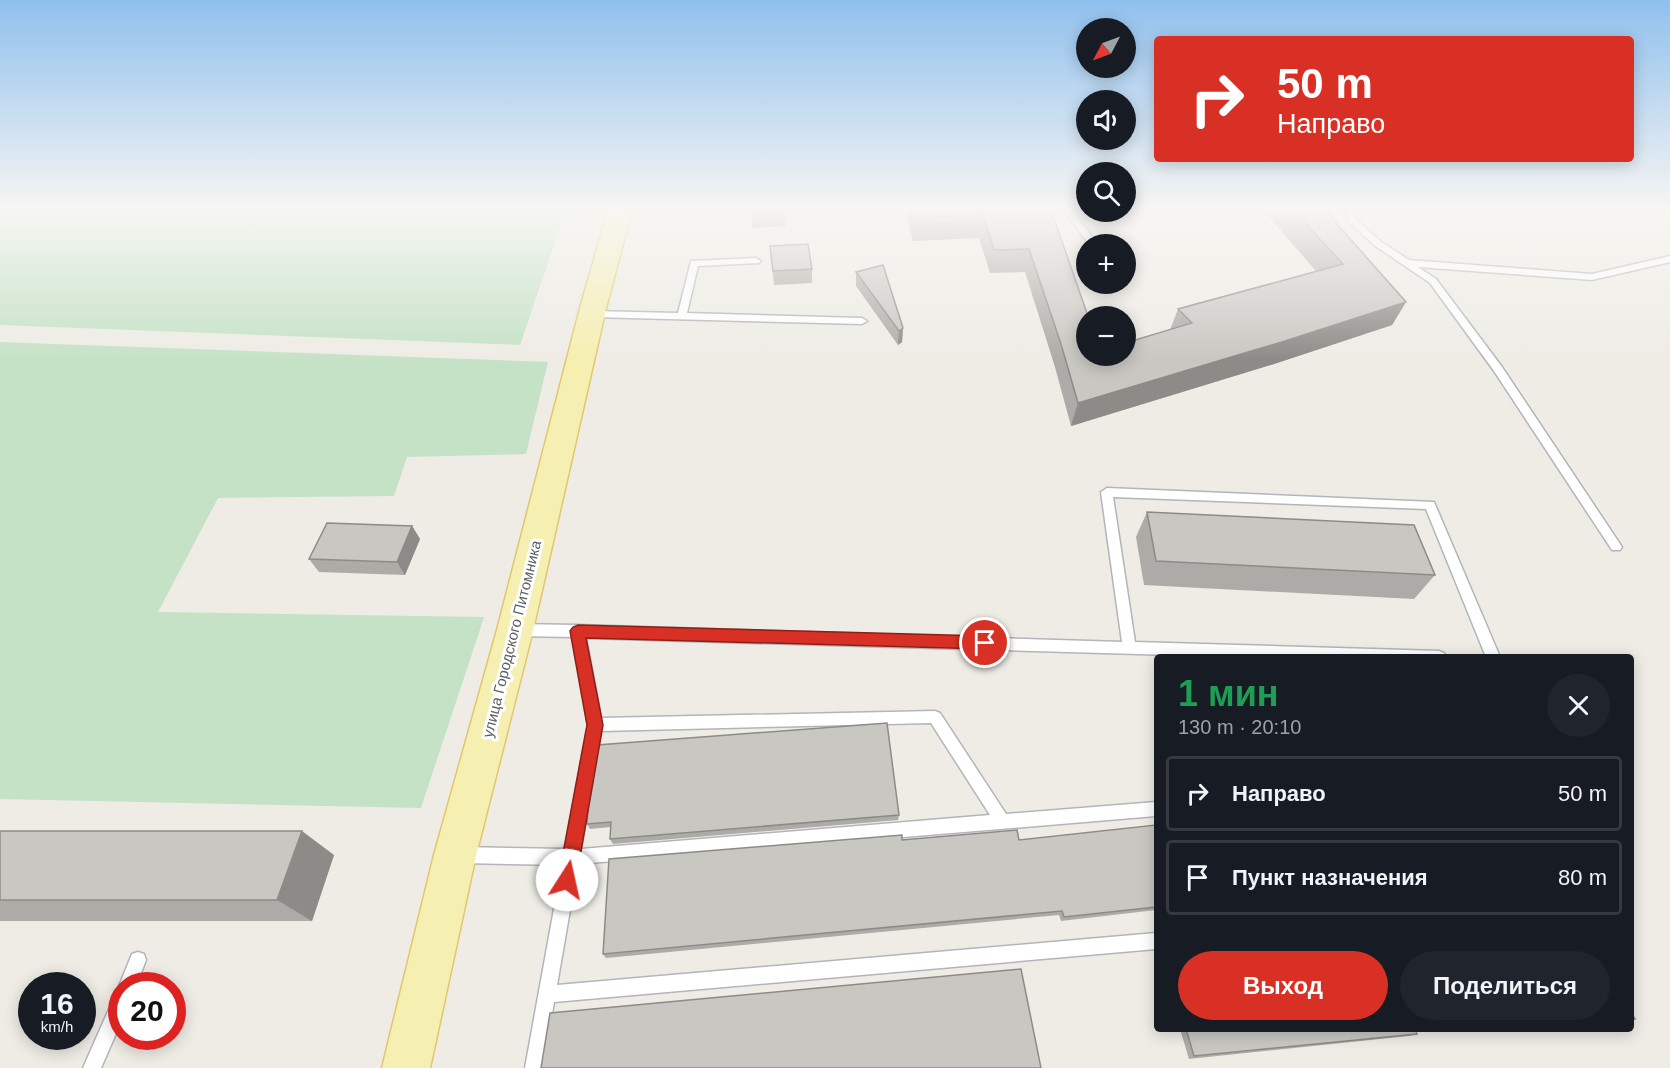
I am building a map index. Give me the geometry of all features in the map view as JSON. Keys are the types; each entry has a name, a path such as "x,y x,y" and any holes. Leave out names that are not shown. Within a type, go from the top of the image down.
{"main road":[{"name":"улица Городского Питомника","path":"406,1068 455,855 515,630 607,260"}],"lane":[{"path":"1401,260 1433,282 1440,290 1498,369 1616,547"},
{"path":"1406,263 1592,277 1666,260"},
{"path":"682,316 694,263 756,261"},
{"path":"592,314 862,321"},
{"path":"1129,647 1107,492 1430,505 1492,654"},
{"path":"515,630 1345,654"},
{"path":"534,1068 595,725 578,631"},
{"path":"595,725 935,717 1002,821"},
{"path":"455,855 571,857 1154,809"},
{"path":"547,994 1154,941"},
{"path":"133,972 138,960"},
{"path":"92,1068 108,1031"}],"green space":[{"path":"0,260 549,260 520,345 0,325"},
{"path":"0,342 548,362 526,454 407,457 394,496 218,498 158,612 484,617 421,808 0,799"}],"building":[{"path":"772,260 811,260 812,269 773,271"},
{"path":"1033,260 1068,260 1076,282 1076,294 1080,294 1085,306 1076,306 1076,366 1136,366 1136,340 1192,323 1178,309 1343,264 1339,260 1369,260 1406,302 1285,341 1078,403"},
{"path":"883,265 903,328 899,331 856,272"},
{"path":"1147,512 1414,525 1435,575 1156,561"},
{"path":"327,523 412,526 397,562 309,559"},
{"path":"887,723 899,815 610,839 611,822 587,824 589,791 597,745"},
{"path":"1154,825 1154,907 1064,917 1062,911 603,954 609,859 902,835 902,840 1017,830 1019,840"},
{"path":"0,831 302,831 277,900 0,900"},
{"path":"1021,969 1041,1068 541,1068 550,1013"},
{"path":"1187,1032 1416,1032 1417,1034 1194,1056"}],"route":[{"path":"567,880 595,725 578,631 985,643"}]}
